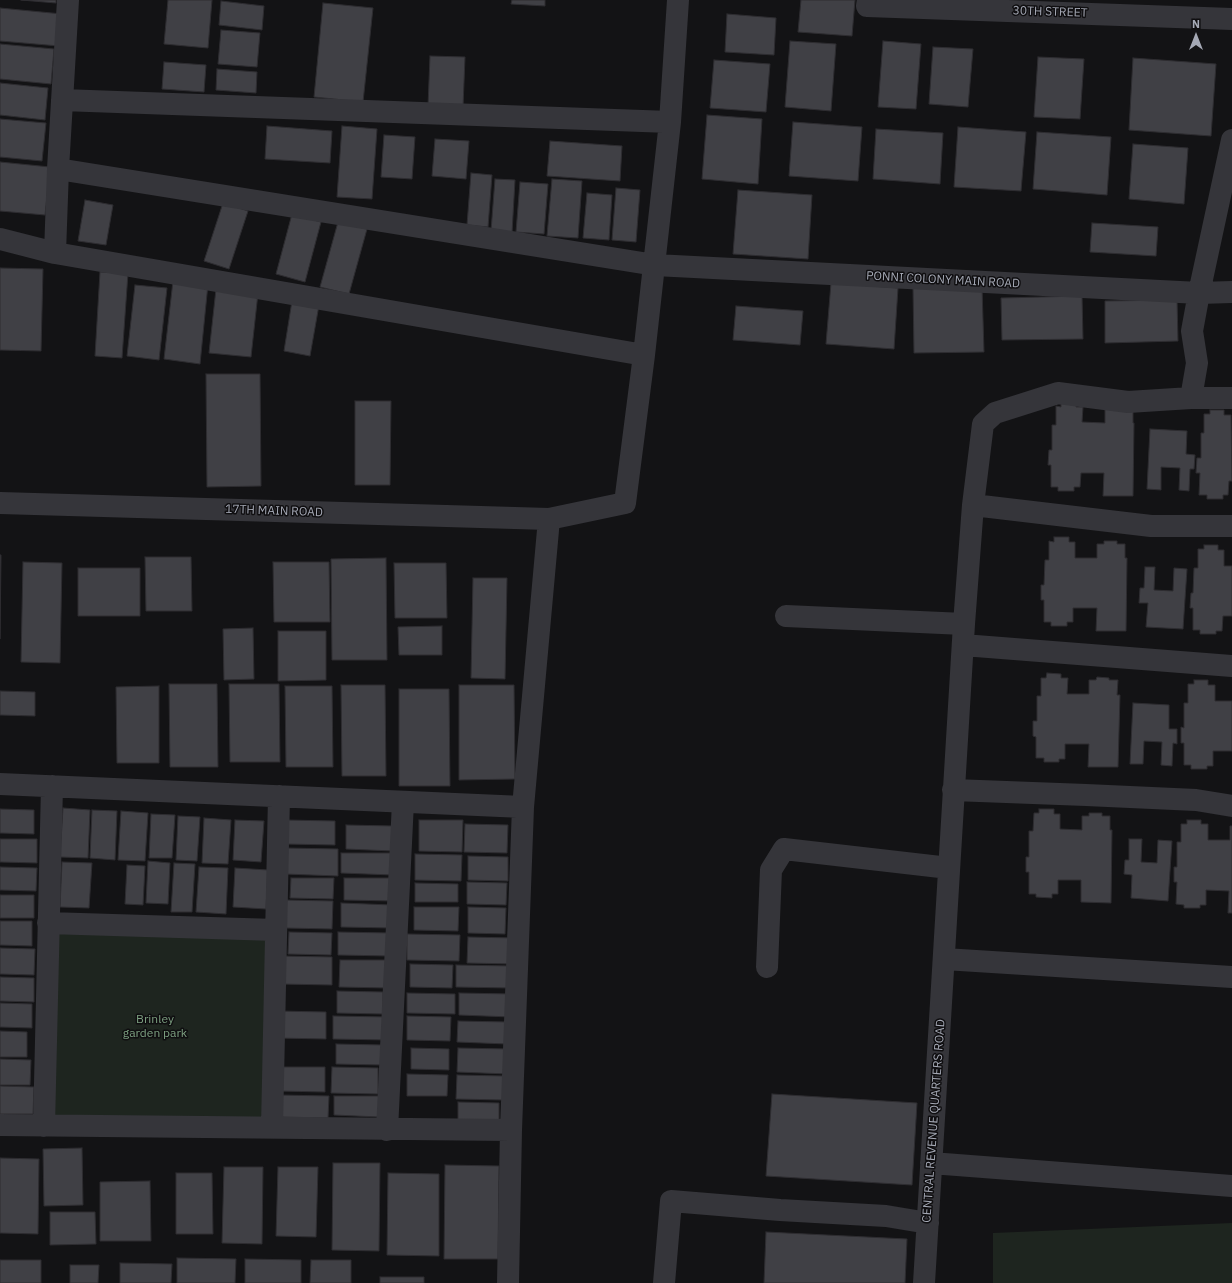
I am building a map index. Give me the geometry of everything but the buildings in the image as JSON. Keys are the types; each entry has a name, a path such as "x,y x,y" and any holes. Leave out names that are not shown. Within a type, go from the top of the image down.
{"street":[{"path":"55,252 58,169 68,0"},
{"path":"0,239 55,252 644,355 670,122 678,0"},
{"name":"30TH STREET","path":"868,3 1232,19"},
{"path":"62,100 670,122"},
{"path":"1191,398 1197,363 1192,331 1232,140"},
{"name":"PONNI COLONY MAIN ROAD","path":"58,169 655,265 1199,293 1232,292"},
{"name":"17TH MAIN ROAD","path":"0,503 549,520 625,503 644,355"},
{"name":"CENTRAL REVENUE QUARTERS ROAD","path":"924,1283 963,634 973,505 983,424 995,412 1058,394 1128,402 1191,398 1232,398"},
{"path":"973,505 1151,526 1232,526"},
{"path":"508,1283 511,1130 523,807 549,520"},
{"path":"786,616 963,634 1232,666"},
{"path":"0,784 523,807"},
{"path":"44,1126 52,786"},
{"path":"954,790 1188,800 1232,806"},
{"path":"272,1127 279,796"},
{"path":"388,1130 403,802"},
{"path":"767,967 771,870 784,849 949,868"},
{"path":"48,923 276,930"},
{"path":"944,959 1232,977"},
{"path":"0,1126 511,1130"},
{"path":"931,1163 1232,1186"},
{"path":"664,1283 671,1201 780,1210 886,1216 928,1223"}],"green space":[{"name":"Brinley garden park","path":"48,923 276,930 272,1127 44,1126"},
{"path":"1232,1223 1232,1283 993,1283 993,1233"}]}
